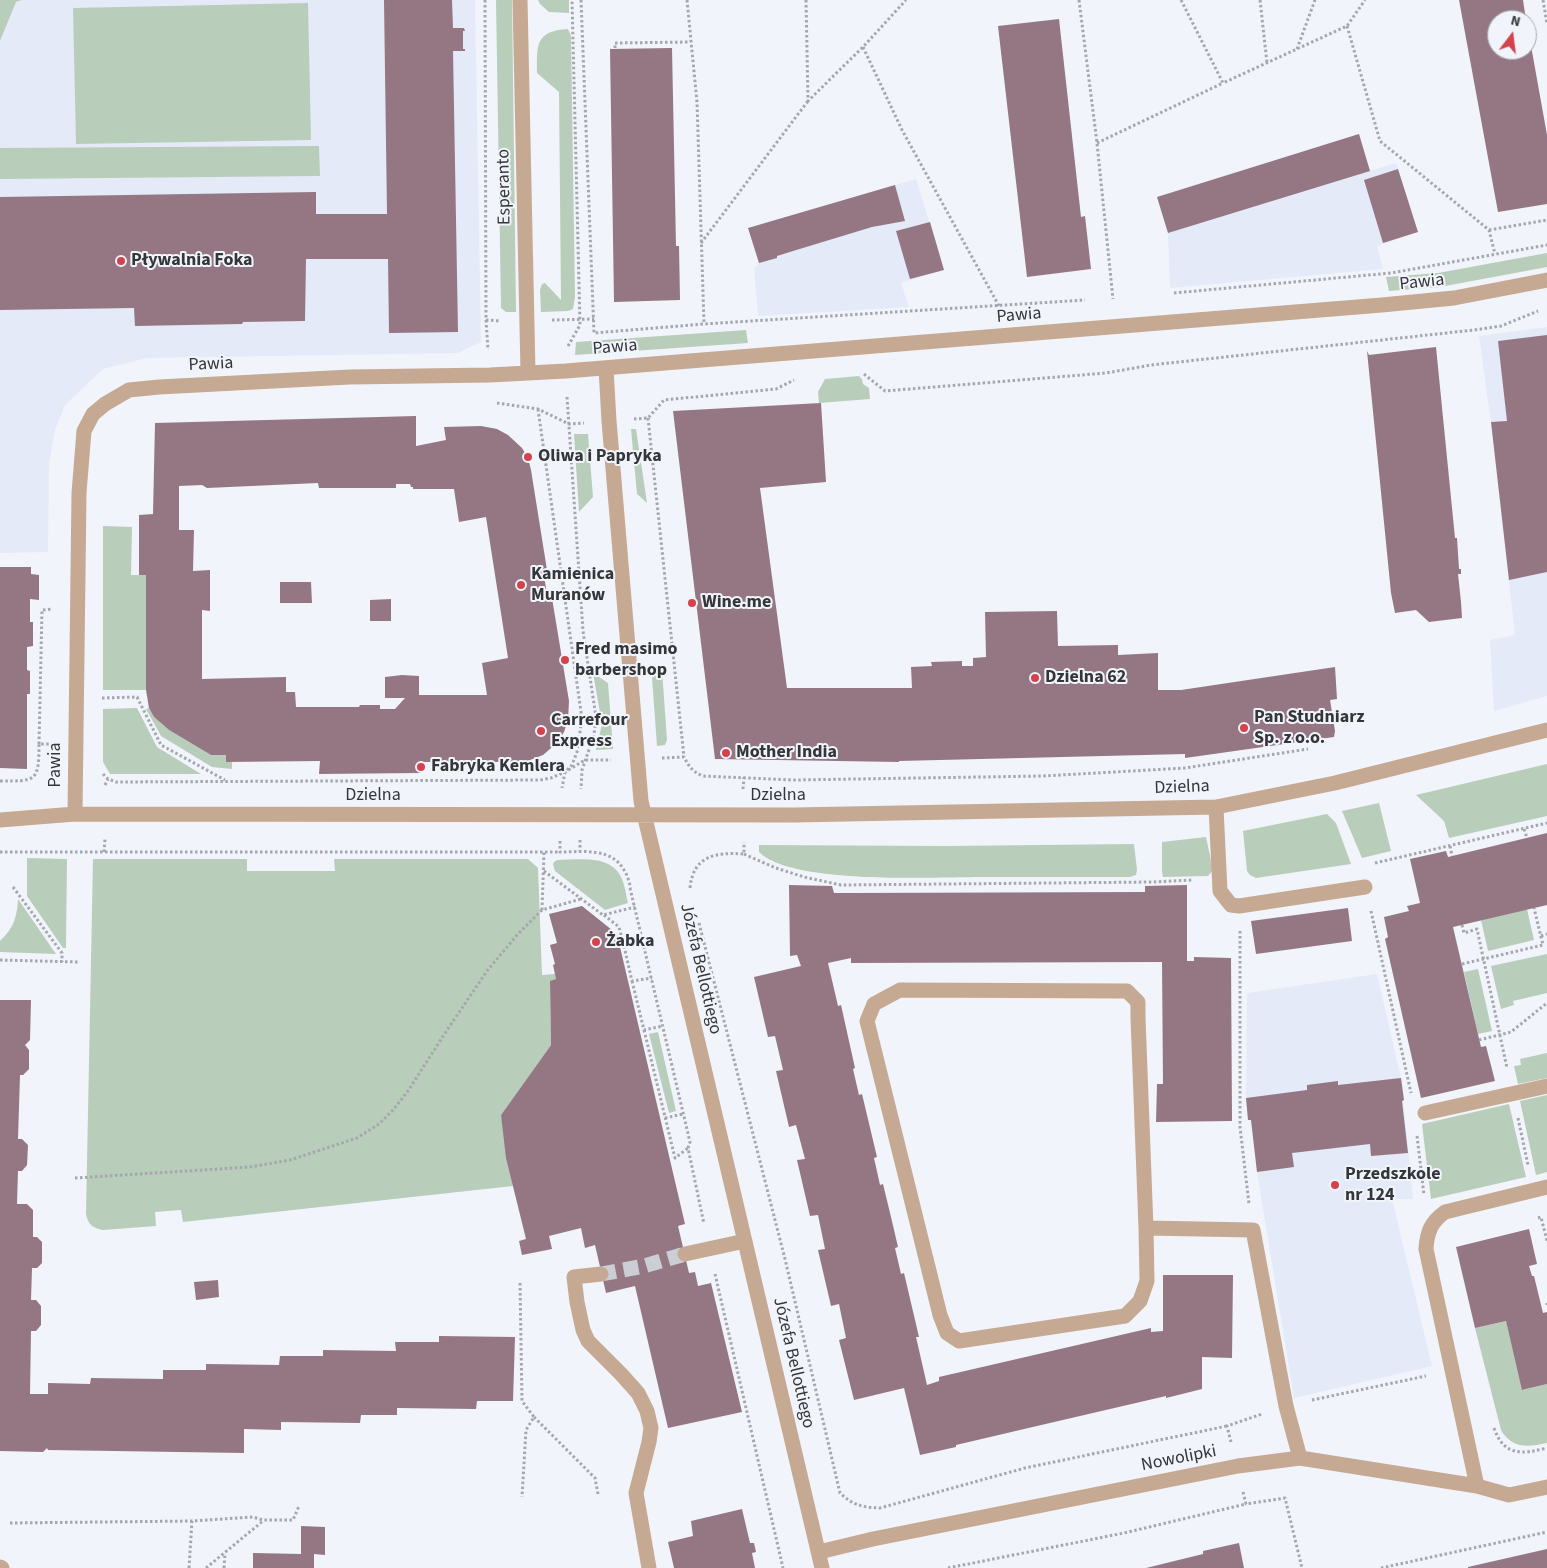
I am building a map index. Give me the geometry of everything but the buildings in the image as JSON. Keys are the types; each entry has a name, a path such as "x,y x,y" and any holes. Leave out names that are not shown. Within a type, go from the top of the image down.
{"street":[{"name":"Esperanto","path":"520,0 528,372"},
{"name":"Pawia","path":"75,814 79,493 84,431 93,414 105,404 129,390 350,377 490,375 606,368 1382,305 1454,298 1547,280"},
{"name":"Józefa Bellottiego","path":"606,368 610,441 636,758 643,815 822,1568"},
{"name":"Dzielna","path":"0,820 75,814 794,816 1216,806 1335,783 1547,730"},
{"path":"1216,806 1220,891 1231,905 1239,906 1365,887"},
{"path":"900,990 1126,991 1138,1002 1146,1228 1146,1281 1140,1301 1125,1316 959,1341 947,1333 940,1315 867,1021 874,1004 900,990"},
{"path":"1424,1113 1547,1086"},
{"path":"1478,1486 1426,1249 1427,1237 1430,1226 1445,1212 1547,1187"},
{"path":"1146,1228 1253,1230 1286,1406 1300,1458"},
{"path":"685,1254 745,1240"},
{"path":"601,1274 574,1277 577,1302 583,1330 588,1342 616,1368 638,1393 647,1411 651,1428 636,1493 649,1568"},
{"name":"Nowolipki","path":"819,1552 873,1539 1219,1470 1300,1458 1478,1486 1510,1496 1547,1486"}],"path":[{"path":"572,0 580,325 569,342 566,353 566,371 583,631 596,717 594,734 581,779 580,796"},
{"path":"581,0 594,333 704,324 1094,300"},
{"path":"687,0 697,102 704,324"},
{"path":"806,0 808,101"},
{"path":"701,244 808,101 863,47 906,0"},
{"path":"1079,0 1097,143 1113,298"},
{"path":"1181,0 1223,83"},
{"path":"1260,0 1267,63"},
{"path":"1297,49 1315,0"},
{"path":"1097,143 1348,26 1365,0"},
{"path":"1543,0 1547,24"},
{"path":"1348,26 1380,141 1489,230 1495,254"},
{"path":"615,48 615,43 690,42"},
{"path":"863,47 902,130 999,306"},
{"path":"1489,230 1547,220"},
{"path":"1166,294 1384,274 1547,245"},
{"path":"1104,299 1122,298"},
{"path":"863,373 885,390 1106,374 1151,365 1474,330 1501,326 1538,310"},
{"path":"626,420 648,418 664,400 776,390 801,376"},
{"path":"538,409 582,719 577,752 572,765 565,772 561,794"},
{"path":"648,418 684,757 694,772 703,776 793,780 1043,776 1185,768 1308,748"},
{"path":"0,781 26,781 36,774 39,766 42,610 52,609 52,600"},
{"path":"96,698 137,697 161,745 227,781"},
{"path":"39,744 57,744"},
{"path":"654,758 684,757"},
{"path":"99,767 108,779 116,782 540,780 565,772 585,760 617,760"},
{"path":"105,785 108,779"},
{"path":"1370,864 1547,823"},
{"path":"1524,828 1527,838"},
{"path":"104,839 104,852"},
{"path":"560,840 560,852"},
{"path":"580,840 580,852"},
{"path":"744,842 744,854"},
{"path":"1450,846 1452,856"},
{"path":"0,852 580,852 601,853 610,855 617,860 626,872 644,942 690,1142 688,1148 709,1249 783,1568"},
{"path":"542,910 544,852"},
{"path":"684,889 690,888 692,874 707,857 725,852 744,854 776,868 804,877 840,885 1153,882 1219,879"},
{"path":"544,871 619,927 675,1158 688,1148"},
{"path":"13,887 62,953 62,962"},
{"path":"630,888 639,889"},
{"path":"75,1178 250,1167 290,1160 357,1138 379,1124 408,1091 487,971 517,935 542,910 581,899"},
{"path":"603,915 635,906"},
{"path":"1239,906 1241,964 1240,1127 1248,1193"},
{"path":"1462,964 1543,945 1534,908"},
{"path":"698,917 785,1259 840,1493 851,1503 880,1508 1025,1468 1227,1426"},
{"path":"1462,925 1464,933 1477,929 1529,1167"},
{"path":"1541,936 1547,934"},
{"path":"624,946 644,942"},
{"path":"1379,945 1412,1098"},
{"path":"0,960 79,962"},
{"path":"632,981 652,978"},
{"path":"1479,1040 1511,1032 1547,1003"},
{"path":"644,1030 663,1026"},
{"path":"664,1118 683,1114"},
{"path":"1416,1131 1425,1201"},
{"path":"1531,1219 1541,1217 1547,1240"},
{"path":"520,1283 522,1401 534,1417 595,1478 598,1494"},
{"path":"1304,1402 1434,1374"},
{"path":"522,1497 526,1430 534,1417"},
{"path":"1492,1422 1498,1439 1506,1447 1514,1451 1526,1453 1547,1448"},
{"path":"948,1568 1124,1533 1246,1504"},
{"path":"10,1523 192,1521 252,1517 263,1520 293,1520 298,1506"},
{"path":"206,1568 263,1520"},
{"path":"189,1568 192,1521"},
{"path":"1381,1568 1547,1532"},
{"path":"224,1568 225,1552"}],"shaded area":[{"path":"475,0 481,342 458,353 147,358 103,369 65,405 55,430 49,463 48,552 0,553 0,41 16,1"},
{"path":"1359,134 1370,171 1396,163 1418,232 1377,246 1383,269 1170,288 1168,233 1157,197"},
{"path":"916,179 944,270 901,283 909,307 758,316 754,269 759,263 748,228"},
{"path":"1547,327 1547,696 1494,711 1490,640 1515,635 1491,422 1479,336"},
{"name":"Przedszkole nr 124","path":"1377,974 1401,1078 1413,1199 1392,1199 1432,1366 1294,1398 1257,1172 1251,1121 1248,1120 1246,1098 1247,993"}],"green space":[{"path":"0,0 22,0 16,2 0,41"},
{"path":"496,0 512,0 516,312 506,312 501,308"},
{"path":"538,0 569,0 569,13 549,12"},
{"path":"308,3 311,140 76,144 73,8"},
{"path":"568,29 571,36 575,297 573,309 568,311 541,312 540,290 542,284 545,283 561,300 559,92 537,73 537,55 540,41 544,36 557,30"},
{"path":"319,146 320,176 0,179 0,148"},
{"path":"1547,253 1547,267 1440,287 1389,291 1386,277 1438,273"},
{"path":"746,330 748,343 575,355 576,342"},
{"path":"859,376 863,384 869,388 870,399 819,403 818,392 825,379"},
{"path":"631,429 636,429 647,503 637,494"},
{"path":"574,434 588,434 593,497 579,512"},
{"path":"103,526 132,527 131,575 146,575 146,690 103,690"},
{"path":"662,670 667,740 665,745 657,746 652,678"},
{"path":"593,673 608,683 613,749 596,750 602,724"},
{"path":"137,708 157,747 201,774 110,774 103,762 103,709"},
{"path":"149,708 154,717 169,730 211,755 226,755 226,762 232,762 232,769 212,767 161,736 146,709"},
{"path":"1547,764 1547,816 1449,838 1444,821 1416,795"},
{"path":"1379,803 1391,851 1362,858 1342,811"},
{"path":"1327,814 1336,823 1351,864 1256,878 1250,875 1247,871 1243,831"},
{"path":"1206,837 1213,870 1208,876 1163,877 1162,842"},
{"path":"1134,844 1137,870 1136,875 1130,877 865,877 801,870 776,863 759,852 759,845"},
{"path":"27,858 67,859 66,948 63,948 27,896"},
{"path":"93,859 247,859 247,871 335,871 334,859 528,859 538,868 542,975 555,974 556,979 550,982 551,1045 501,1115 513,1186 183,1222 181,1210 155,1212 156,1226 103,1230 92,1225 88,1221 86,1214"},
{"path":"584,859 609,865 621,877 628,903 605,910 555,871 553,864 557,860"},
{"path":"18,899 56,954 0,952 0,941 14,922"},
{"path":"1527,909 1534,940 1488,951 1481,920"},
{"path":"1547,954 1547,993 1513,1001 1514,1005 1501,1009 1491,966"},
{"path":"1478,969 1492,1031 1478,1034 1464,972"},
{"path":"658,1032 676,1111 669,1113 649,1034"},
{"path":"1547,1053 1547,1078 1518,1084 1514,1066 1521,1065 1520,1059"},
{"path":"1547,1095 1547,1172 1536,1175 1520,1101"},
{"path":"1509,1104 1526,1177 1431,1199 1422,1124"},
{"path":"1506,1321 1523,1390 1547,1384 1547,1443 1527,1446 1515,1444 1501,1430 1475,1328"}],"tunnel":[{"path":"601,1274 644,1266 685,1254"}],"place":[{"name":"Pływalnia Foka","path":"121,261"},
{"name":"Oliwa i Papryka","path":"528,457"},
{"name":"Kamienica Muranów","path":"521,585"},
{"name":"Wine.me","path":"692,603"},
{"name":"Fred masimo barbershop","path":"565,660"},
{"name":"Dzielna 62","path":"1035,678"},
{"name":"Pan Studniarz Sp. z o.o.","path":"1244,728"},
{"name":"Carrefour Express","path":"541,731"},
{"name":"Mother India","path":"726,753"},
{"name":"Fabryka Kemlera","path":"421,767"},
{"name":"Żabka","path":"596,942"},
{"name":"Przedszkole nr 124","path":"1335,1185"}]}
